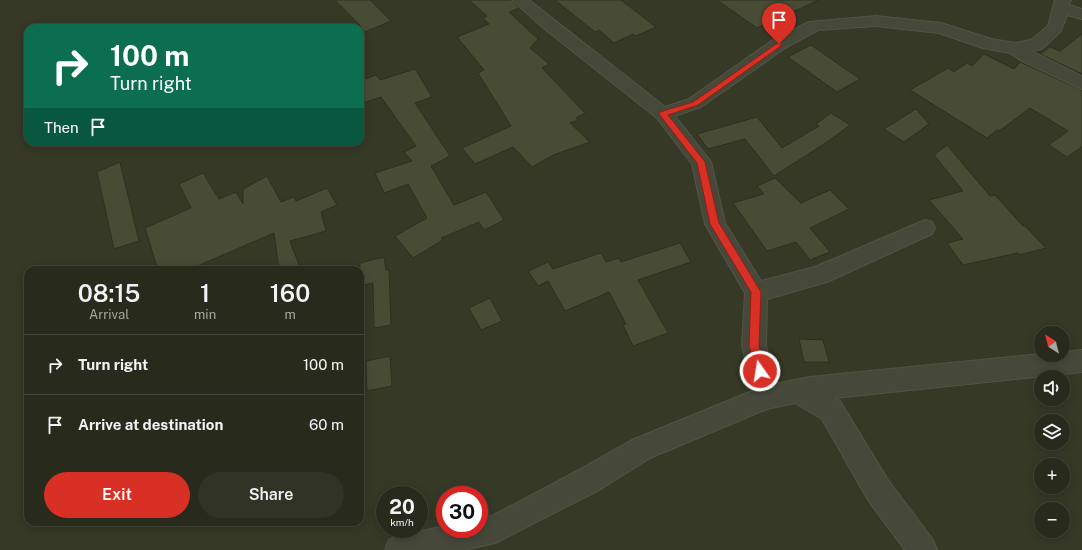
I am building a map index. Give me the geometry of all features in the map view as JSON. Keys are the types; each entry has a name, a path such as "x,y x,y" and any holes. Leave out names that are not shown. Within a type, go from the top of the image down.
{"street":[{"path":"520,0 663,114 701,162 715,224 756,292 754,345 766,397"},
{"path":"663,114 696,103 779,44 815,25 876,21 941,28 989,44 1016,48 1036,45 1055,28 1061,2 1082,14"},
{"path":"1016,48 1028,57 1082,83"},
{"path":"756,292 819,275 925,228"},
{"path":"399,550 495,529 589,480 641,449 766,397 810,389 1082,361"},
{"path":"797,391 831,410 878,490 923,550"}],"building":[{"path":"335,0 370,0 391,21 364,32 364,24 359,24"},
{"path":"469,0 511,0 519,8 509,12 538,39 530,48 549,64 542,68 585,113 576,118 578,120 570,123 590,142 553,155 532,167 513,147 475,164 462,148 511,126 478,73 484,70 457,37 489,24 483,18 487,16"},
{"path":"555,0 621,0 656,27 636,36 633,34 614,43 599,30 595,32"},
{"path":"717,0 819,0 757,28"},
{"path":"1082,34 1082,74 1040,54 1050,47 1060,51"},
{"path":"811,45 860,79 837,92 788,57"},
{"path":"984,54 1014,69 1020,62 1082,90 1082,147 1067,157 1049,145 1068,131 1030,108 987,138 910,90 948,68 954,72 967,63 972,66"},
{"path":"415,69 432,97 415,103 450,156 431,166 454,205 486,192 504,220 484,230 479,222 441,238 443,240 413,258 395,236 427,218 408,184 384,193 375,173 412,161 404,152 416,146 381,97 364,103 364,80 376,75 380,80"},
{"path":"916,109 929,124 904,142 884,129"},
{"path":"831,113 850,125 827,142 774,176 745,139 708,149 697,134 757,117 782,148 819,126 816,124"},
{"path":"947,145 990,196 995,195 1023,226 1025,226 1046,248 1019,255 1018,253 963,265 947,243 963,239 929,200 963,191 934,155"},
{"path":"120,162 139,241 114,249 97,172"},
{"path":"203,173 219,199 236,192 243,204 243,189 267,176 281,202 294,197 296,201 327,188 337,205 321,212 326,231 290,241 299,266 278,266 274,233 197,266 157,266 145,228 191,208 179,184"},
{"path":"775,178 801,203 830,190 849,209 810,228 830,252 810,260 796,242 767,251 733,203 764,194 757,186"},
{"path":"680,243 691,262 638,280 668,333 633,346 623,325 626,324 609,292 565,311 548,281 538,286 528,271 548,262 553,269 601,253 606,262 619,258 621,262"},
{"path":"384,257 386,270 389,270 391,325 374,328 373,283 364,285 364,266 360,266 360,263"},
{"path":"490,298 502,321 481,330 469,308"},
{"path":"799,339 823,340 829,362 804,362"},
{"path":"390,356 392,386 367,391 366,361"}],"route":[{"path":"760,371 754,345 756,292 715,224 701,162 663,114 696,103 779,44"}]}
